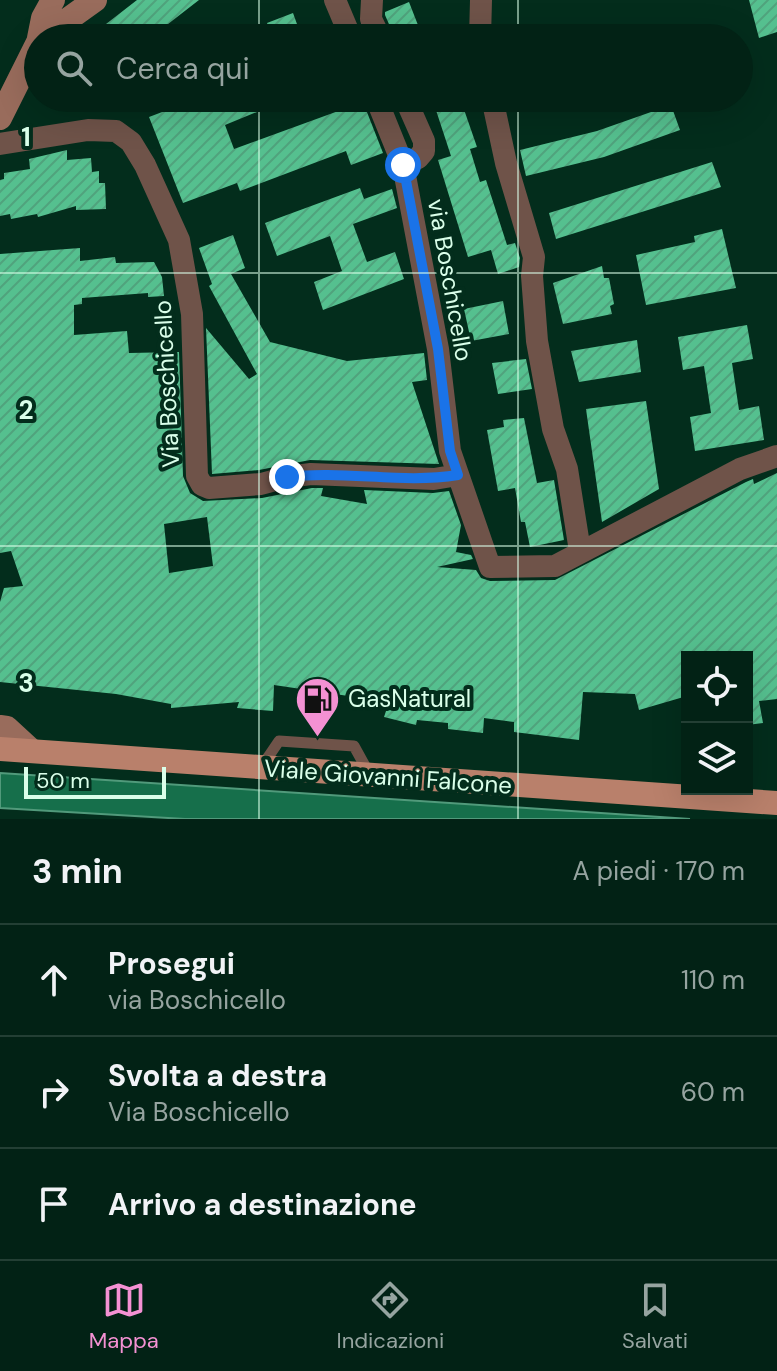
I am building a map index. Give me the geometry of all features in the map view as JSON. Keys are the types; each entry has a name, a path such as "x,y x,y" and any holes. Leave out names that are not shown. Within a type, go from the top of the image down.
{"main road":[{"name":"Viale Giovanni Falcone","path":"0,749 777,803"}],"street":[{"path":"42,24 53,0"},
{"path":"61,24 95,0"},
{"path":"335,0 345,24"},
{"path":"372,0 373,24"},
{"path":"480,24 481,0"},
{"path":"0,118 24,71"},
{"name":"via Boschicello","path":"382,112 403,165 438,349 450,451 458,475"},
{"path":"403,165 418,158 424,151 424,141 411,112"},
{"path":"495,112 506,163 534,257 532,276 537,341 553,429 567,469 580,551"},
{"name":"Via Boschicello","path":"0,144 88,130 116,131 131,142 145,165 179,240 192,314 197,476 202,485 209,488 261,484 311,474 434,479 458,475"},
{"path":"458,475 490,567 555,566 740,469 777,456"},
{"path":"0,727 7,728 32,751"}],"shaded area":[{"path":"0,773 690,819 185,819 0,808"}],"building":[{"path":"137,0 199,0 168,24 106,24"},
{"path":"749,0 777,0 777,32 759,38"},
{"path":"409,2 418,24 389,24 385,12"},
{"path":"293,13 297,24 267,24"},
{"path":"162,112 257,112 225,125 234,149 336,112 367,112 383,153 351,165 346,151 240,191 237,183 183,203 149,117"},
{"path":"437,112 465,112 477,147 470,149 480,182 486,180 507,245 515,243 520,258 519,267 498,274 491,250 468,257 438,160 451,156"},
{"path":"651,112 674,112 680,130 604,157 526,176 520,150 597,131"},
{"path":"67,150 67,160 91,158 92,172 99,171 99,183 105,183 106,209 76,210 76,206 38,217 37,214 11,219 10,214 0,216 0,180 4,179 4,173 30,169 29,159"},
{"path":"712,162 721,187 556,239 549,213"},
{"path":"360,188 364,199 392,189 397,208 353,224 367,262 395,252 404,279 323,310 314,282 342,271 330,236 277,256 265,223"},
{"path":"722,229 736,288 646,305 636,255 695,242 694,236"},
{"path":"233,235 245,268 231,274 270,342 347,361 424,353 427,380 412,382 439,464 310,460 259,470 212,474 206,328 249,379 257,374 209,286 212,284 199,248"},
{"path":"80,248 80,261 115,257 116,263 154,262 162,277 164,296 148,297 148,293 82,298 82,304 74,305 74,335 127,331 129,353 179,352 183,476 190,493 203,501 262,498 323,488 321,496 367,504 364,490 449,491 461,525 456,552 471,555 473,559 437,567 476,570 481,578 490,581 555,580 746,482 753,479 754,484 777,473 777,699 759,701 763,723 753,724 753,651 681,651 681,698 639,710 635,694 583,692 579,740 514,732 514,722 484,718 483,733 448,729 448,723 417,720 416,725 384,717 389,702 274,685 273,711 237,708 239,702 171,708 171,704 116,694 0,682 0,602 4,588 23,586 11,551 0,553 0,254","holes":["207,517 213,566 169,573 164,524"]},
{"path":"602,266 604,278 609,278 614,304 610,306 612,314 563,324 553,283"},
{"path":"503,301 509,334 471,341 464,309"},
{"path":"747,325 753,359 732,363 739,410 759,406 764,440 695,451 690,417 711,413 704,366 683,370 678,337"},
{"path":"637,340 641,372 579,382 571,351"},
{"path":"526,359 532,389 498,394 492,363"},
{"path":"646,401 659,489 602,522 586,409"},
{"path":"524,418 537,483 554,480 564,540 530,547 525,522 521,522 515,488 498,491 487,430 504,427 503,420"}],"place":[{"name":"GasNatural","path":"317,738"}],"route":[{"path":"287,477 311,474 434,479 458,475 450,451 438,349 403,165"}]}
